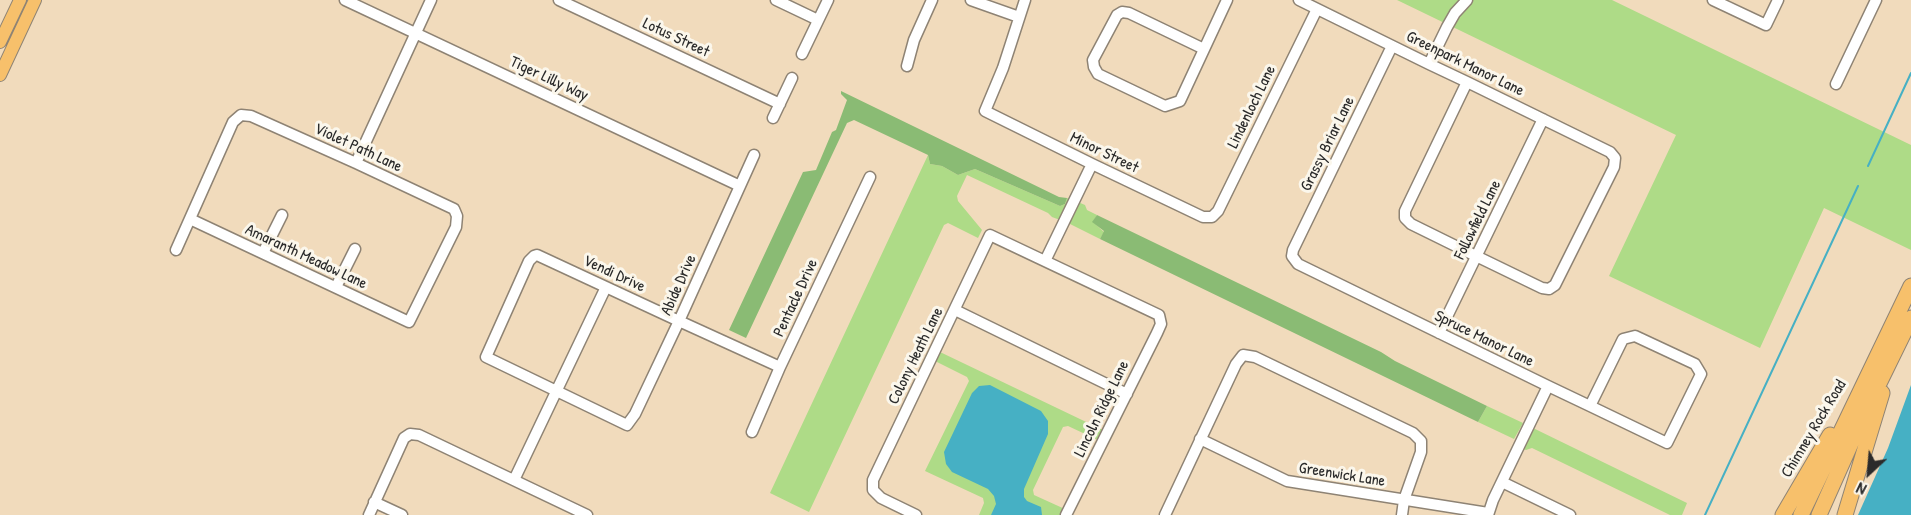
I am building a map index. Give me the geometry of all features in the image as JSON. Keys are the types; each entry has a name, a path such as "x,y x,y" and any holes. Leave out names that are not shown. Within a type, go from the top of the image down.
{"highway":[{"path":"1801,515 1911,286"},
{"path":"1819,515 1864,414 1911,318"},
{"path":"1845,515 1893,356"},
{"name":"Chimney Rock Road","path":"1783,515 1876,361"}],"main road":[{"path":"0,42 20,0"},
{"path":"0,75 35,0"},
{"path":"9,22 22,27"}],"street":[{"name":"Tiger Lilly Way","path":"345,0 740,186"},
{"path":"356,163 431,0"},
{"name":"Lotus Street","path":"559,0 780,104"},
{"path":"776,0 818,20"},
{"path":"802,54 828,0"},
{"path":"908,66 914,40 932,0"},
{"path":"970,0 1019,17 1025,0"},
{"path":"1204,49 1129,13 1122,12 1117,15 1093,60 1094,68 1098,74 1165,106 1179,101 1204,49 1227,0"},
{"name":"Greenpark Manor Lane","path":"1299,0 1610,152 1615,158 1614,166 1555,285 1549,289 1542,288 1476,256"},
{"path":"1429,64 1455,13 1467,0"},
{"path":"1713,0 1766,25 1778,0"},
{"path":"1836,84 1876,0"},
{"name":"Lindenloch Lane","path":"1212,217 1218,211 1317,9"},
{"name":"Minor Street","path":"1019,17 1003,68 985,111 1203,217 1212,217"},
{"name":"Grassy Briar Lane","path":"1292,256 1392,45"},
{"path":"773,118 792,78"},
{"path":"1467,82 1405,211 1405,218 1411,224 1476,256"},
{"name":"Violet Path Lane","path":"190,219 233,122 241,115 251,116 356,163 454,209 457,216 456,227 409,321"},
{"name":"Followfield Lane","path":"1439,333 1543,119"},
{"name":"Abide Drive","path":"556,392 627,425 635,414 679,321 754,155"},
{"path":"1045,261 1092,164"},
{"name":"Pentacle Drive","path":"752,432 780,367 870,177"},
{"path":"263,253 282,215"},
{"path":"176,250 190,219"},
{"name":"Amaranth Meadow Lane","path":"190,219 409,321"},
{"name":"Colony Heath Lane","path":"916,515 881,498 873,490 873,480 990,235 1045,261"},
{"path":"336,287 355,249"},
{"name":"Vendi Drive","path":"556,392 486,357 529,261 537,255 780,367"},
{"name":"Spruce Manor Lane","path":"1292,256 1298,264 1548,386 1590,406 1667,442 1701,374 1695,364 1635,336 1623,339 1590,406"},
{"name":"Lincoln Ridge Lane","path":"1045,261 1159,315 1161,324 1066,515"},
{"path":"514,480 606,287"},
{"path":"955,310 1127,394"},
{"path":"1165,515 1236,364 1243,355 1255,357 1413,433 1421,441 1421,452 1404,500 1402,515"},
{"path":"1488,514 1548,386"},
{"path":"369,515 404,438 410,434 419,435 587,515"},
{"name":"Greenwick Lane","path":"1200,439 1287,481 1488,514"},
{"path":"1502,482 1570,515"},
{"path":"374,502 402,515"}],"green space":[{"path":"1397,0 1612,0 1911,145 1911,250 1824,208 1760,348 1609,276 1676,135"},
{"path":"841,91 1059,197 1067,198 1065,204 1060,206 975,169 958,175 942,166 930,164 928,155 854,120 847,123 746,338 729,330 803,172 816,170 832,132 836,130 847,100"},
{"path":"928,155 930,164 942,166 958,175 975,169 1060,206 1065,204 1067,198 1070,199 1060,220 967,175 957,196 958,201 982,230 978,238 948,223 944,225 809,512 770,493"},
{"path":"1078,202 1097,215 1093,222 1104,232 1100,239 1068,223"},
{"path":"1097,215 1381,352 1487,406 1478,422 1100,239 1104,231 1092,222"},
{"path":"940,352 1105,431 1100,441 1068,426 1063,427 1033,490 1034,495 1067,510 1064,515 979,515 984,503 983,498 925,471 969,381 967,377 935,361"},
{"path":"1487,406 1523,423 1514,439 1478,422"},
{"path":"1533,428 1687,503 1682,515 1670,515 1532,448 1523,449"}],"water":[{"path":"990,385 1041,411 1048,421 1048,434 1024,489 1024,497 1027,501 1041,507 1042,515 991,515 996,504 994,496 988,489 952,472 946,464 944,452 972,393 979,386"},
{"path":"1911,385 1911,515 1858,515 1888,448"}],"waterway":[{"path":"1868,166 1911,73"},
{"path":"1705,515 1858,186"}]}
